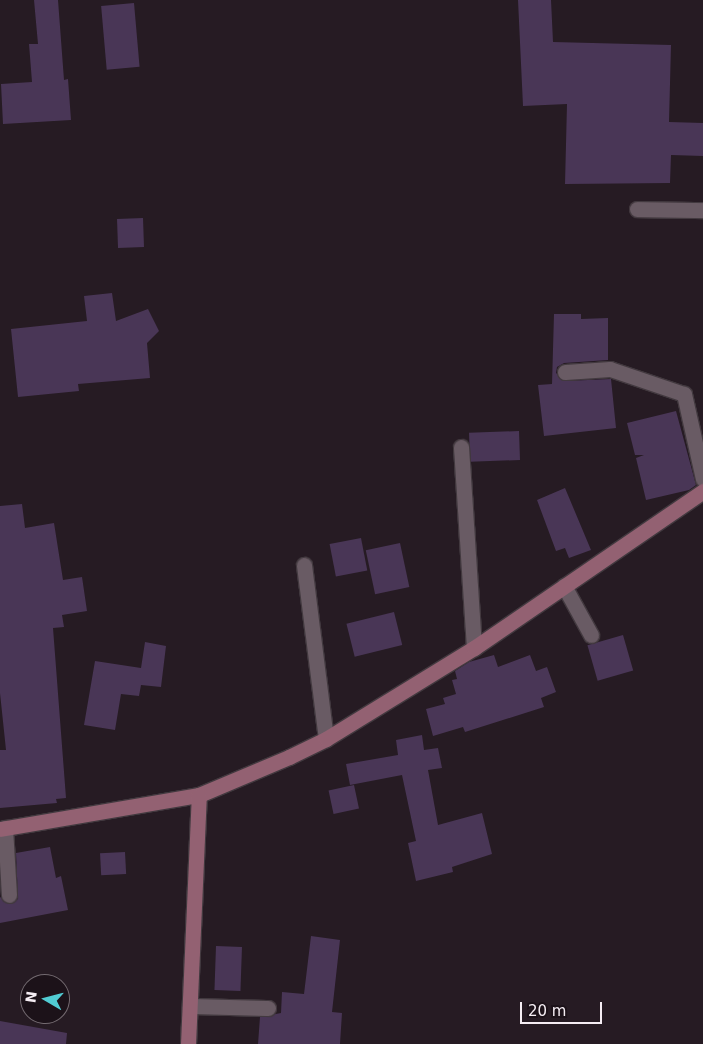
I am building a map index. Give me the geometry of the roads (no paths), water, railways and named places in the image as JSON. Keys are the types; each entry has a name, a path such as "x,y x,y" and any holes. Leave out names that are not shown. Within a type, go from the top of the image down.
{"street":[{"path":"637,209 703,210"},
{"path":"566,372 610,369 684,394 703,479"},
{"path":"461,447 474,648"},
{"path":"8,896 3,828 199,795 326,739 474,648 703,490"},
{"path":"304,565 326,739"},
{"path":"564,586 591,635"},
{"path":"188,1044 199,795"},
{"path":"190,1006 268,1008"}]}
